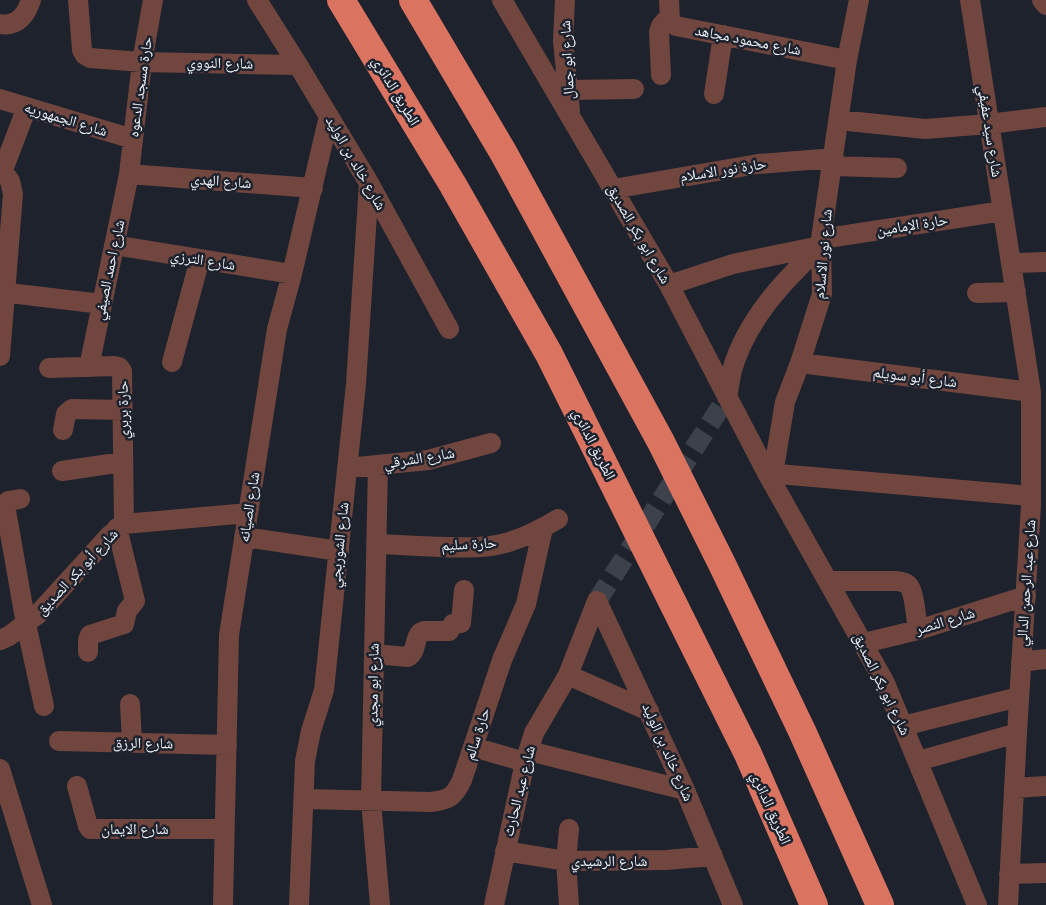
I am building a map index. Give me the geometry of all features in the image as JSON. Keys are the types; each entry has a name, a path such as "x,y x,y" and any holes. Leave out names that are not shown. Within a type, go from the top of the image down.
{"highway":[{"name":"الطريق الدائري","path":"341,0 453,185 549,354 748,754 814,905"},
{"path":"413,0 503,152 661,442 722,562 802,731 880,905"}],"street":[{"path":"0,24 6,25 21,19 31,0"},
{"name":"شارع النووي","path":"78,0 82,50 90,58 142,62 298,64"},
{"name":"حارة مسجد الدعوه","path":"129,174 142,62 152,0"},
{"name":"شارع خالد بن الوليد","path":"257,0 298,64 369,183 449,329"},
{"name":"شارع ابو بكر الصديق","path":"502,0 669,285 727,396 885,683 977,905"},
{"name":"شارع ابو جمال","path":"565,0 563,41 571,120"},
{"name":"شارع نور الاسلام","path":"770,474 785,402 800,363 822,294 821,242 847,60 858,0"},
{"name":"شارع سيد عفيفي","path":"970,0 1012,263"},
{"path":"1042,0 1046,5"},
{"path":"661,75 659,32 669,8"},
{"name":"شارع محمود مجاهد","path":"669,8 670,21 676,26 847,60"},
{"path":"714,94 723,35"},
{"path":"567,90 634,88"},
{"name":"شارع الجمهوريه","path":"0,99 133,139"},
{"path":"0,356 3,292 13,194 10,181 1,168 27,107"},
{"name":"شارع الصيانه","path":"222,905 229,635 277,329 313,188 329,116"},
{"path":"839,120 924,129 1046,117"},
{"name":"حارة نور الاسلام","path":"613,189 758,164 833,162 897,168"},
{"name":"شارع الهدي","path":"129,174 313,188"},
{"name":"شارع احمد الصيفي","path":"89,367 129,174"},
{"name":"شارع الشوربجي","path":"299,905 306,760 311,731 324,690 356,384 369,183"},
{"name":"حارة الإمامين","path":"669,285 733,264 821,242 1004,211"},
{"path":"727,396 732,370 743,343 764,307 790,274 821,242"},
{"name":"شارع الترزي","path":"114,245 292,274"},
{"path":"172,362 200,259"},
{"path":"1012,263 1046,262"},
{"name":"شارع عبد الرحمن الدالي","path":"1008,905 1021,662 1036,502 1038,424 1031,392 1012,263"},
{"path":"3,292 102,304"},
{"path":"977,293 1016,292"},
{"name":"شارع أبو سويلم","path":"800,363 1031,392"},
{"name":"حارة بربري","path":"50,368 119,367 122,371 124,462 121,526 135,601 127,611 124,624 90,635 88,652"},
{"path":"63,430 66,414 72,409 123,410"},
{"name":"شارع الشرقي","path":"347,468 428,460 490,443"},
{"path":"62,472 124,462"},
{"name":"شارع ابو مجدي","path":"378,465 371,801 380,905"},
{"path":"770,474 1036,502"},
{"path":"20,499 8,501 5,505 26,624 44,706"},
{"name":"شارع أبو بكر الصديق","path":"0,640 9,636 38,614 121,526 248,513"},
{"name":"حارة سليم","path":"376,544 492,546 513,540 551,524"},
{"name":"حارة سالم","path":"304,799 430,802 444,801 456,793 502,660 526,604 551,524"},
{"path":"244,537 339,550"},
{"path":"828,581 904,582 912,592 918,630"},
{"path":"374,654 408,656 412,654 420,633 424,631 449,631 453,624 461,623 464,590"},
{"name":"شارع النصر","path":"864,643 918,630 1026,596"},
{"name":"شارع خالد بن الوليد","path":"597,601 685,790 733,905"},
{"name":"شارع عبد الحارث","path":"494,905 505,851 534,733 568,675 597,601"},
{"path":"1021,662 1046,659"},
{"path":"568,675 649,711"},
{"path":"904,726 1019,697"},
{"path":"130,704 132,742"},
{"path":"918,761 1017,732"},
{"name":"شارع الرزق","path":"59,741 226,745"},
{"path":"473,747 685,790"},
{"path":"0,769 42,905"},
{"name":"شارع الايمان","path":"77,786 90,829 224,829"},
{"path":"1014,788 1046,786"},
{"path":"569,829 566,862 569,905"},
{"name":"شارع الرشيدي","path":"505,851 566,862 666,860 714,856"},
{"path":"1009,874 1046,873"}],"tunnel":[{"path":"597,601 727,397"}]}
